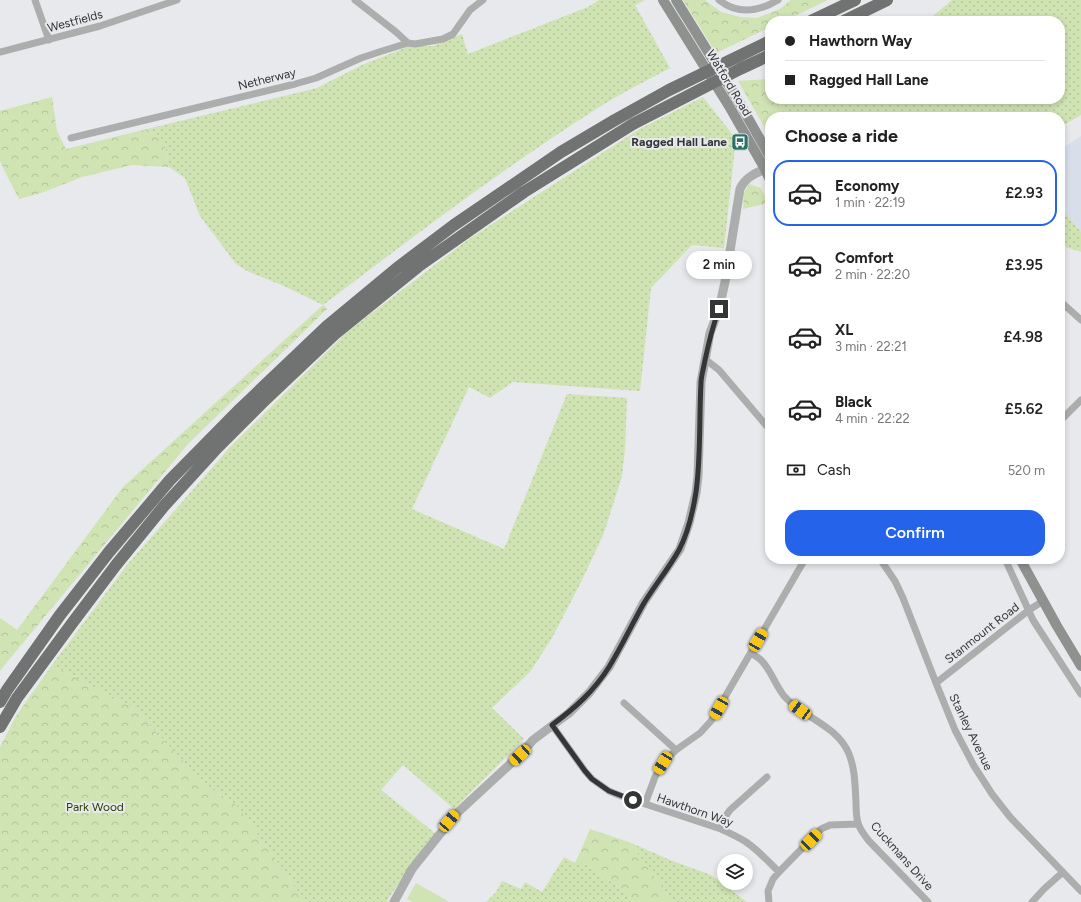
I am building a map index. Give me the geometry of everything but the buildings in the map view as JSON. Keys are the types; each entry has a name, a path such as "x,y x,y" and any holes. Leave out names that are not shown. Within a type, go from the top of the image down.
{"highway":[{"path":"821,16 855,0"},
{"path":"854,16 887,0"},
{"path":"0,702 60,615 109,552 170,480 240,409 327,326 396,268 454,225 561,152 669,90 765,43"},
{"path":"0,727 17,698 116,565 164,506 217,448 262,403 336,334 420,265 524,192 634,124 765,57"}],"main road":[{"name":"Watford Road","path":"663,0 765,165"},
{"name":"Watford Road","path":"676,0 739,102 765,148"},
{"path":"1023,564 1081,666"}],"street":[{"path":"35,0 49,40"},
{"name":"Westfields","path":"0,52 100,26 177,0"},
{"path":"355,0 408,43"},
{"name":"Netherway","path":"71,138 295,84 316,78 367,56 408,43 415,44 443,39 453,34 470,10 483,0"},
{"path":"719,0 732,8 755,10 769,6 778,0"},
{"path":"394,902 412,869 456,814 520,755 533,740 569,713 589,694 609,667 644,602 680,548 689,523 696,493 701,382 710,333 719,309 725,282 740,188 747,178 765,169"},
{"path":"1065,306 1081,320"},
{"path":"705,359 719,370 765,424"},
{"path":"1065,416 1081,400"},
{"path":"645,804 655,777 663,763 676,750 700,733 711,721 802,564"},
{"name":"Stanley Avenue","path":"884,564 895,580 955,730 974,766 992,794 1010,817 1081,891"},
{"path":"1007,564 1029,610 1032,620 1081,694"},
{"name":"Stanmount Road","path":"936,683 1029,610 1043,601"},
{"name":"Cuckmans Drive","path":"751,653 760,659 777,687 792,704 828,728 844,744 853,765 858,824 869,841 928,902"},
{"path":"624,703 676,750"},
{"name":"Hawthorn Way","path":"552,725 585,771 592,779 609,791 721,829 746,842 779,872"},
{"path":"721,829 730,810 767,777"},
{"path":"768,902 768,891 773,879 821,829 830,825 858,824"},
{"path":"1032,902 1063,872"}],"shaded area":[{"path":"1081,136 1081,232 1065,213 1065,147"}],"green space":[{"path":"599,0 645,0 635,5 670,68 625,92 563,131 459,204 323,305 284,286 249,272 236,264 200,216 185,178 169,167 164,141 147,129 317,88 362,65 410,46 433,46 462,34 468,54 588,7"},
{"path":"683,0 705,0 721,12 740,17 757,18 780,9 791,0 828,0 794,16 765,16 765,29 716,53"},
{"path":"952,0 1081,0 1081,115 1065,124 1065,112 784,112 780,104 1065,104 1065,16 933,16"},
{"path":"765,79 765,104 780,104 784,112 765,112 765,128 738,81"},
{"path":"52,97 57,131 66,149 147,129 164,141 169,167 132,165 82,177 41,193 19,199 0,161 0,111"},
{"path":"703,97 736,139 724,248 692,245 651,288 640,391 513,382 490,398 469,387 412,509 504,549 567,394 627,398 625,449 622,476 604,533 552,638 530,672 492,708 524,739 454,809 403,765 381,790 436,834 411,866 387,902 305,902 238,806 206,785 132,707 52,665 127,565 231,446 347,332 469,239 638,130"},
{"path":"749,184 761,188 765,197 765,204 743,209 744,193"},
{"path":"1065,213 1081,232 1081,252 1065,247"},
{"path":"323,305 327,309 188,444 0,671 0,618 17,630 123,487"},
{"name":"Park Wood","path":"52,665 132,707 206,785 238,806 305,902 0,902 0,747 16,716"},
{"path":"590,829 629,842 673,902 632,902 626,892 577,859"},
{"path":"629,842 670,860 711,875 717,880 717,890 731,890 747,902 673,902"},
{"path":"564,857 575,863 577,859 626,892 632,902 486,902 496,892 502,881 521,889 525,882 542,892"},
{"path":"416,883 448,901 413,902 407,899"}],"place":[{"name":"Ragged Hall Lane","path":"740,142"}],"route":[{"path":"633,800 609,791 592,779 552,725 569,713 589,694 609,667 644,602 680,548 689,523 696,493 698,476 701,382 710,333 719,309"}]}
